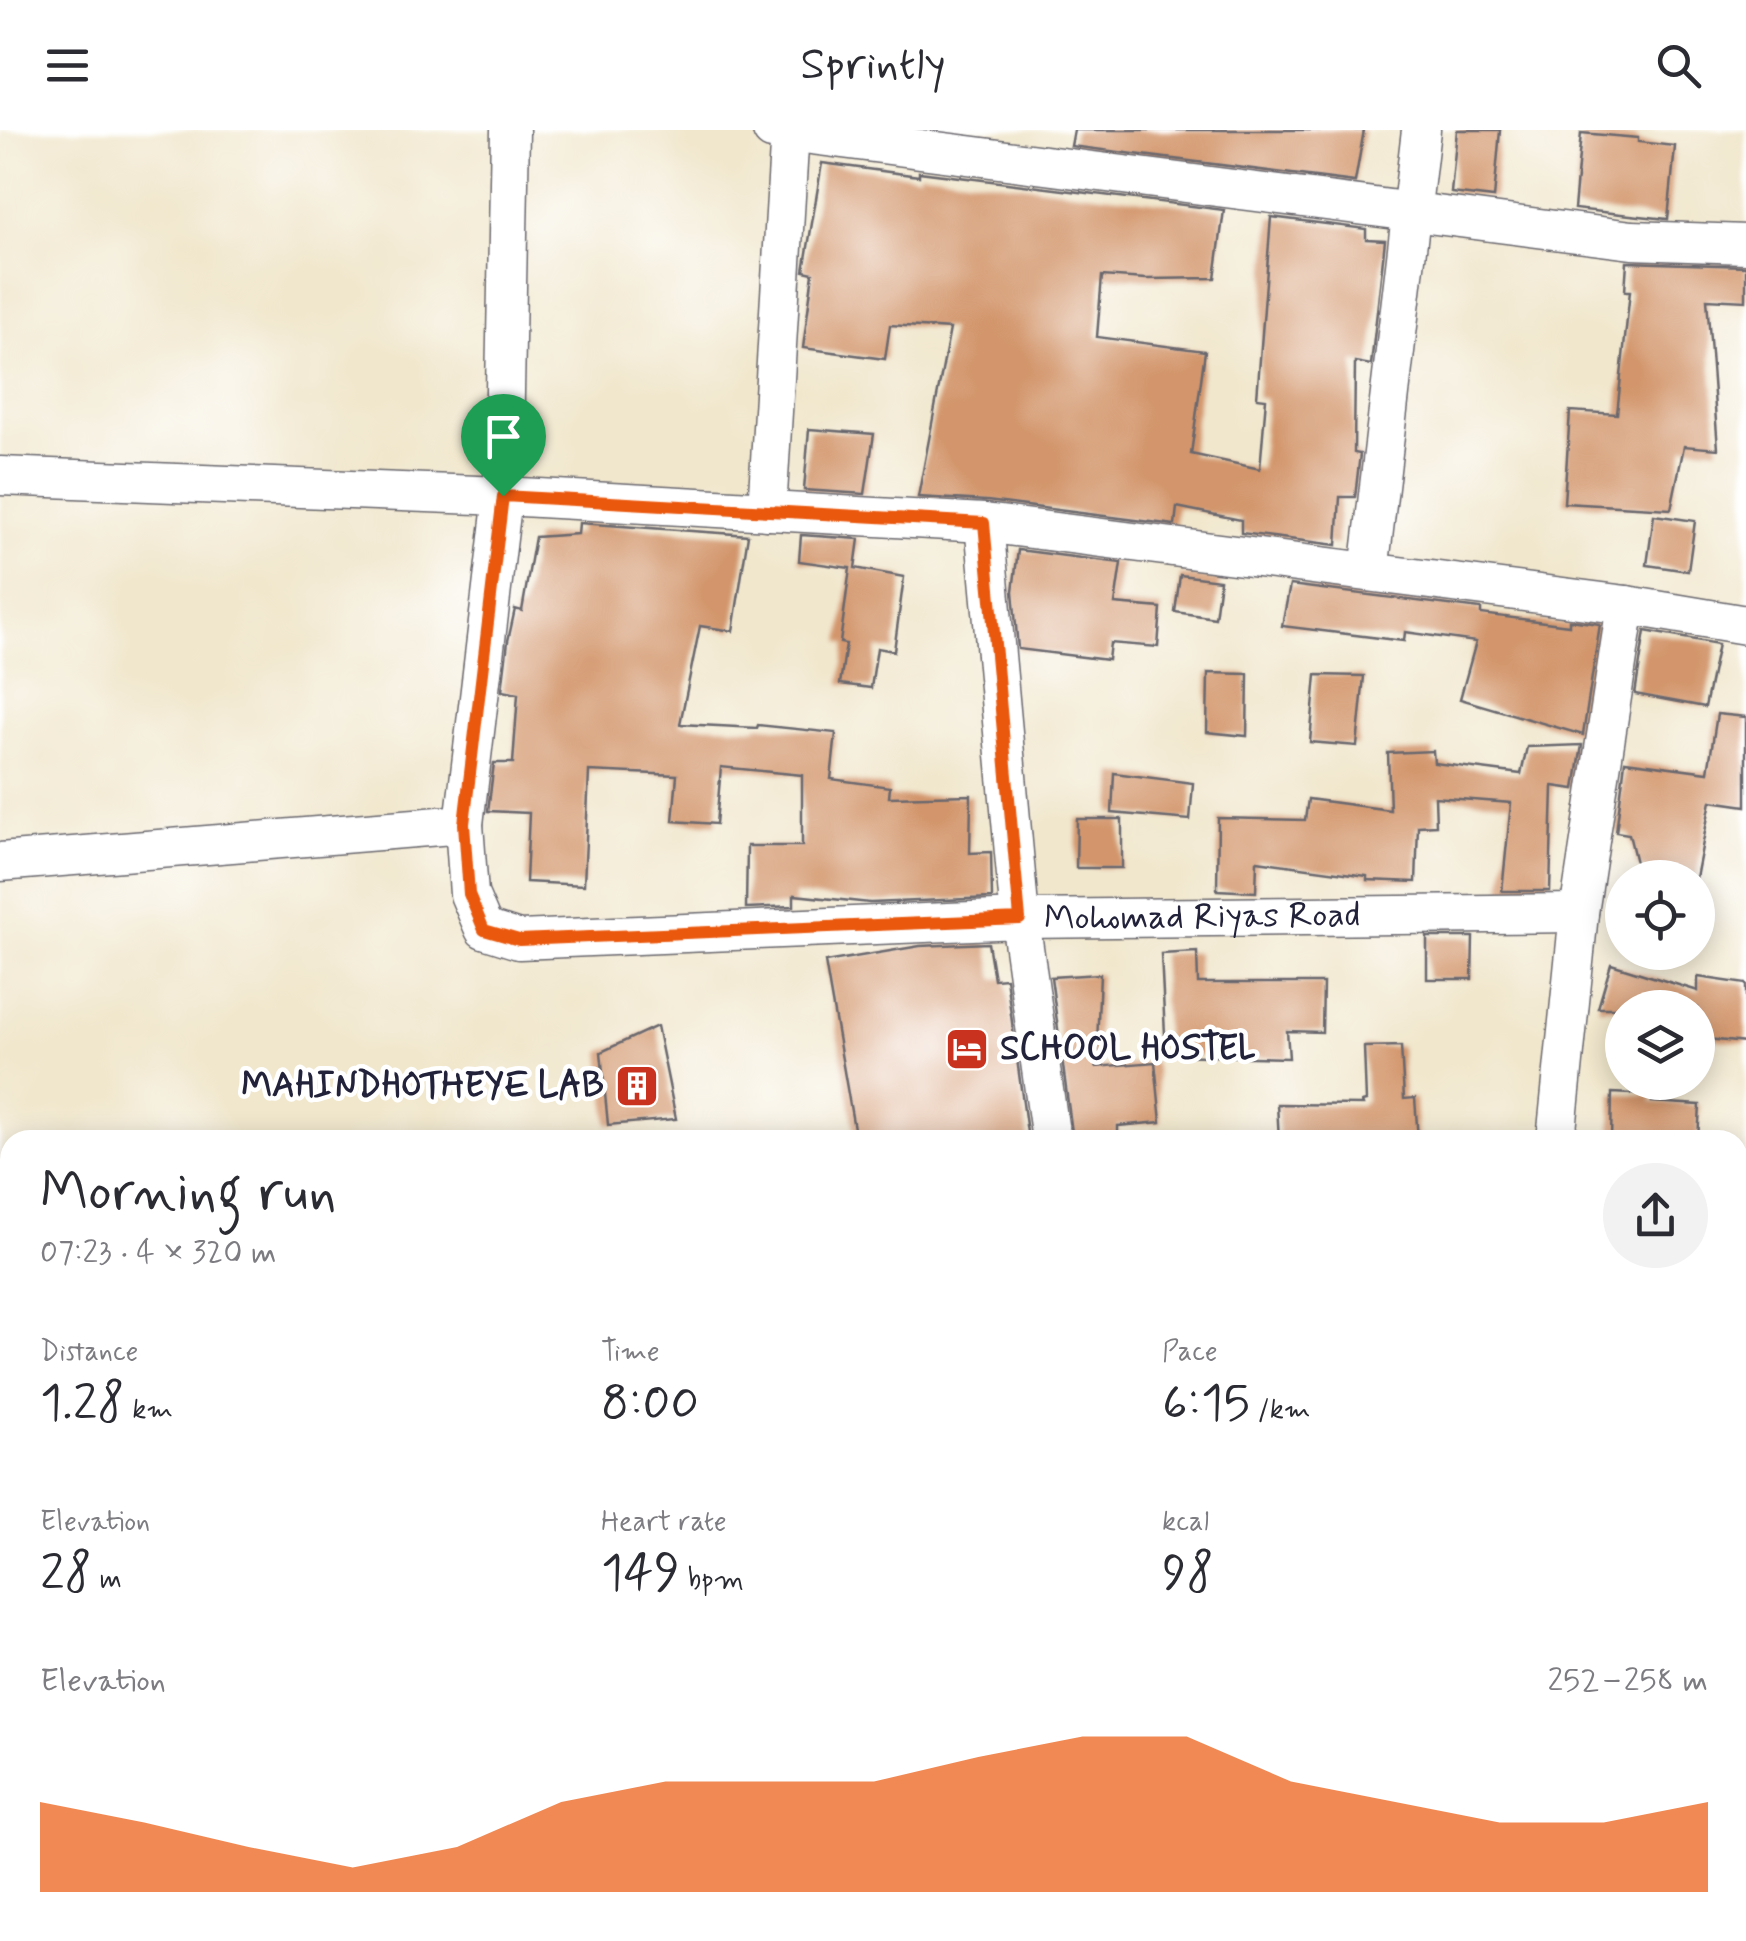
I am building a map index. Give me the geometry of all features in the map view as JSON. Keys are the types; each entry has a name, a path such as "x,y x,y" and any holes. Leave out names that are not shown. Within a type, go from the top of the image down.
{"street":[{"name":"Mohomad Riyas Road","path":"510,130 503,496 464,824 469,894 484,930 519,940 1020,919 1580,914"},
{"path":"1369,572 1420,130"},
{"path":"767,511 783,131 1632,240 1746,244"},
{"path":"0,476 503,496 984,523 1746,625"},
{"path":"984,523 1020,919 1049,1130"},
{"path":"1557,1130 1580,914 1626,606"},
{"path":"0,862 464,824"}],"building":[{"path":"1074,130 1364,130 1355,182 1071,146"},
{"path":"1457,130 1500,130 1494,198 1451,193"},
{"path":"1581,133 1675,146 1668,219 1574,209"},
{"path":"822,163 1224,210 1215,278 1102,276 1097,337 1205,351 1191,454 1260,469 1266,399 1257,398 1271,217 1366,229 1366,239 1385,240 1371,365 1355,362 1354,453 1360,454 1355,497 1340,497 1337,545 1241,533 1241,520 1177,507 1175,525 987,501 918,497 950,329 890,325 885,359 803,348 813,273 804,271"},
{"path":"1627,262 1746,266 1746,301 1707,299 1718,449 1684,446 1671,509 1564,503 1570,411 1617,414 1630,291 1625,291"},
{"path":"809,429 874,434 865,494 804,490"},
{"path":"1654,515 1695,521 1688,571 1647,565"},
{"path":"579,523 748,535 733,631 700,626 680,724 757,728 758,725 836,733 831,779 890,787 889,797 971,795 970,853 991,852 992,898 870,903 794,895 794,906 746,908 747,846 802,846 802,775 721,767 716,824 673,821 677,775 589,771 584,885 526,882 529,813 488,811 494,763 513,763 518,694 502,691 508,641 515,609 522,611 535,537 578,534"},
{"path":"801,535 859,539 855,568 904,577 894,651 877,648 871,688 840,684 846,644 840,643 850,568 799,561"},
{"path":"1018,550 1121,563 1115,604 1161,608 1158,647 1110,643 1108,660 1018,649 1013,591"},
{"path":"1180,575 1220,580 1215,618 1175,612"},
{"path":"1290,585 1481,609 1481,614 1569,625 1569,620 1600,624 1583,735 1460,699 1476,642 1405,632 1404,641 1282,626"},
{"path":"1645,631 1718,644 1705,707 1635,694"},
{"path":"1208,673 1248,674 1247,736 1207,732"},
{"path":"1316,675 1364,676 1357,746 1310,742"},
{"path":"1717,714 1746,717 1746,806 1711,801 1700,860 1635,860 1629,834 1616,832 1625,761 1708,772"},
{"path":"1582,745 1575,789 1553,786 1550,891 1502,891 1511,803 1435,797 1436,825 1418,826 1416,882 1367,880 1367,876 1257,861 1256,892 1217,890 1218,818 1305,820 1308,799 1390,810 1388,753 1433,751 1434,763 1521,774 1527,747"},
{"path":"1114,773 1193,783 1190,820 1112,813"},
{"path":"1077,819 1122,819 1122,868 1076,868"},
{"path":"1427,937 1473,937 1472,979 1427,979"},
{"path":"988,943 994,979 1006,978 1027,1130 854,1130 825,962 920,946"},
{"path":"1197,952 1198,983 1323,983 1322,1032 1287,1031 1289,1058 1166,1055 1161,954"},
{"path":"1609,970 1630,970 1695,990 1605,990 1605,1008 1598,1008"},
{"path":"1100,974 1096,1067 1155,1062 1161,1122 1118,1126 1118,1130 1072,1130 1051,977"},
{"path":"1698,977 1746,984 1746,1043 1715,1040 1715,990 1698,990"},
{"name":"MAHINDHOTHEYE LAB","path":"657,1026 676,1119 608,1125 601,1052"},
{"path":"1401,1046 1404,1099 1415,1098 1417,1130 1278,1130 1277,1104 1363,1105 1364,1047"},
{"path":"1612,1100 1700,1105 1699,1130 1611,1130"}],"place":[{"name":"SCHOOL HOSTEL","path":"967,1049"},
{"name":"MAHINDHOTHEYE LAB","path":"637,1086"}],"route":[{"path":"503,496 984,523 1020,919 519,940 484,930 469,894 464,824 503,496"}]}
